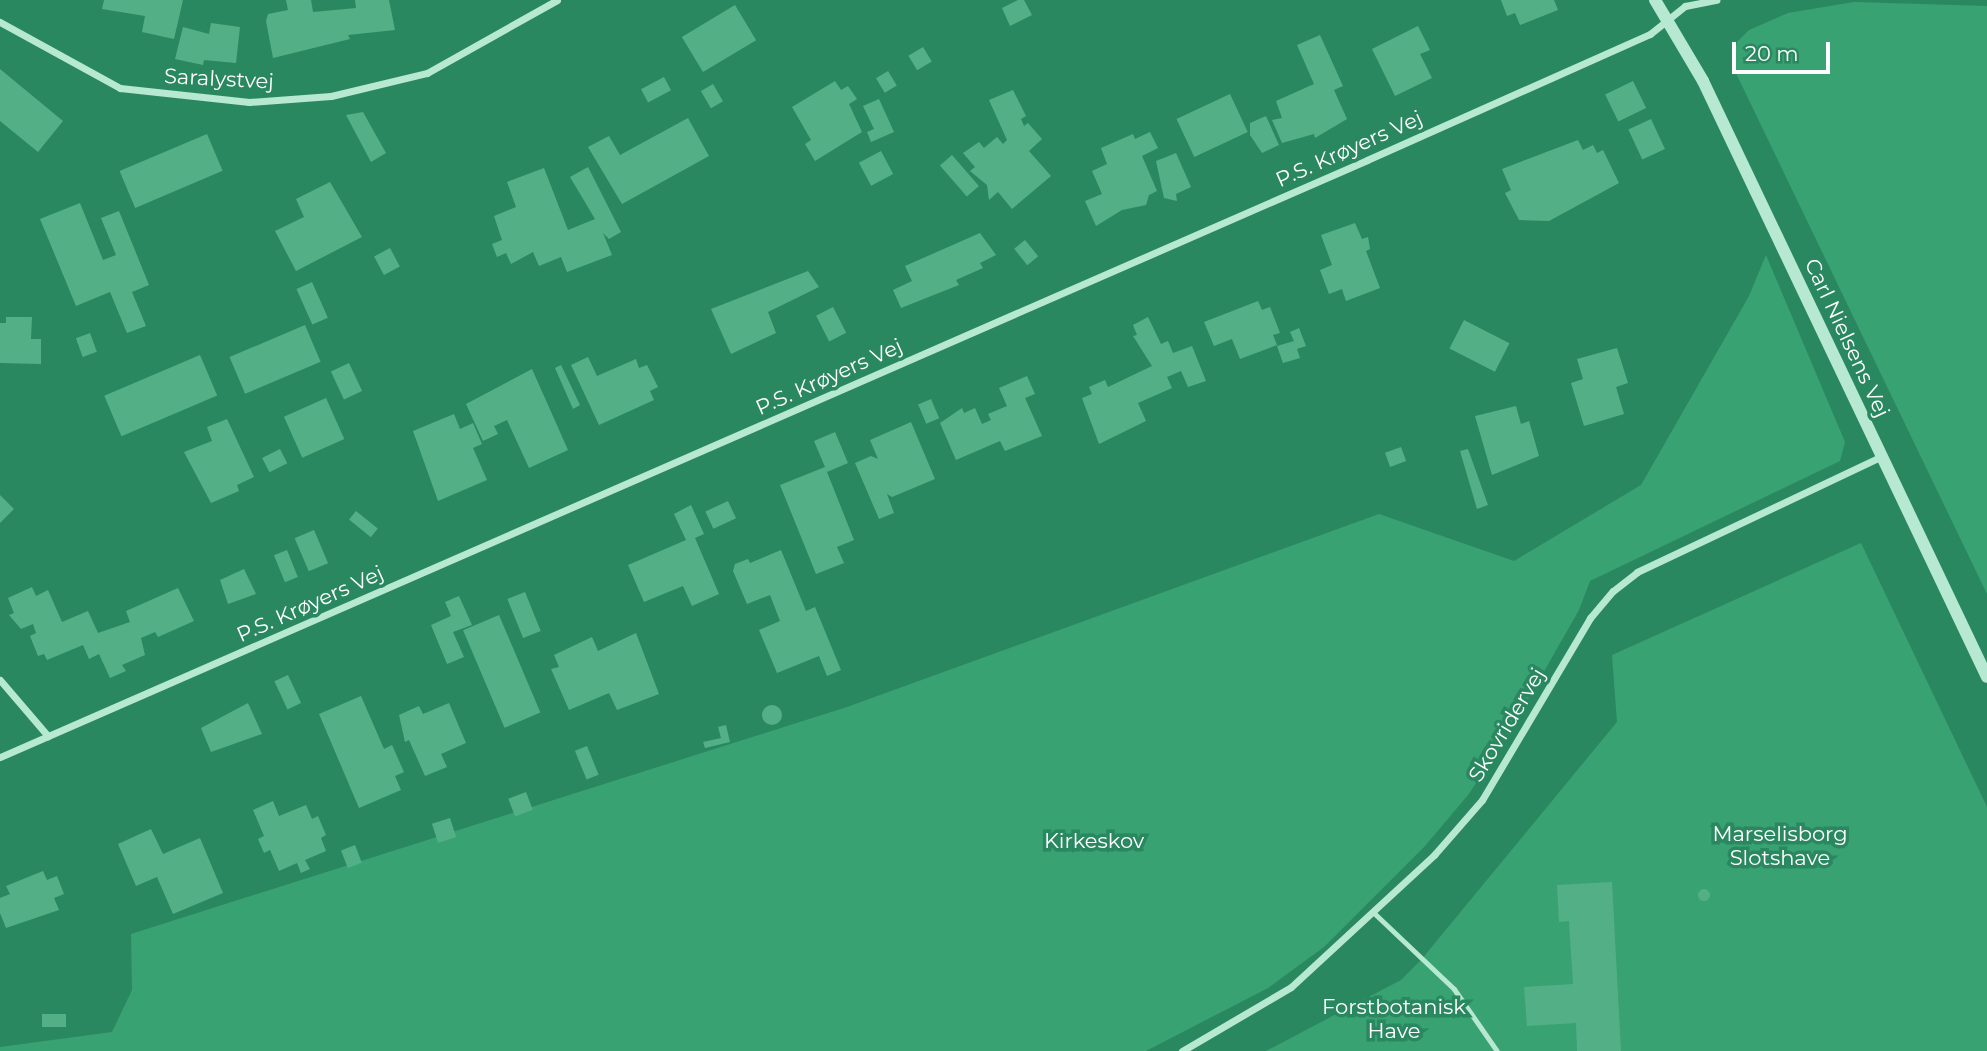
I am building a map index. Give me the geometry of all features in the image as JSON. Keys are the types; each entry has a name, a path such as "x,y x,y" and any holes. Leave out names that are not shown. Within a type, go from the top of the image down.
{"street":[{"name":"Saralystvej","path":"0,22 120,88 249,102 331,96 427,73 557,0"},
{"name":"Carl Nielsens Vej","path":"1655,0 1703,81 1987,677"},
{"name":"P.S. Krøyers Vej","path":"0,757 1650,34 1685,6 1716,0"},
{"name":"Skovridervej","path":"1182,1051 1292,987 1375,914 1482,800 1590,618 1613,590 1637,572 1882,456"},
{"path":"0,680 48,736"}],"lane":[{"path":"1375,914 1454,989 1497,1051"}],"green space":[{"path":"1854,2 1987,6 1987,594 1732,65 1737,42 1749,30 1788,13"},
{"name":"Kirkeskov","path":"1766,255 1845,442 1840,461 1590,581 1579,610 1502,745 1468,795 1425,846 1324,947 1268,988 1146,1051 0,1051 0,1047 112,1032 132,990 131,934 847,707 1379,514 1514,561 1641,485 1749,296"},
{"name":"Marselisborg Slotshave","path":"1861,543 1987,807 1987,1051 1266,1051 1401,980 1421,960 1617,722 1612,655"}],"building":[{"path":"104,0 183,0 174,39 142,32 145,16 102,9"},
{"path":"286,0 311,0 313,12 356,8 355,0 389,0 395,30 348,35 350,39 273,58 266,21 268,14 288,10"},
{"path":"1024,0 1032,15 1010,26 1002,8"},
{"path":"1501,0 1554,0 1558,10 1520,25 1515,13 1507,16"},
{"path":"735,5 756,40 703,72 682,37"},
{"path":"211,23 240,27 236,63 204,60 203,65 175,59 183,27 209,34"},
{"path":"1418,26 1430,50 1420,54 1432,78 1395,96 1372,49"},
{"path":"1320,35 1343,86 1334,90 1347,119 1315,138 1314,134 1282,143 1272,120 1282,118 1276,101 1314,84 1297,45"},
{"path":"923,47 932,62 917,70 908,56"},
{"path":"0,69 63,121 38,152 0,121"},
{"path":"888,71 897,86 885,93 876,78"},
{"path":"664,77 671,90 648,102 641,89"},
{"path":"835,81 841,90 848,86 857,99 849,104 862,132 815,161 805,144 811,140 792,107"},
{"path":"1633,81 1646,108 1618,122 1605,95"},
{"path":"713,84 723,101 711,108 701,91"},
{"path":"1013,90 1026,116 1021,119 1024,126 1028,123 1042,139 1029,151 1051,176 1012,209 998,192 989,200 987,185 970,171 975,167 963,153 979,142 984,148 997,137 1003,144 1007,140 989,100"},
{"path":"1230,94 1248,132 1194,157 1177,119"},
{"path":"879,99 894,132 871,142 867,132 874,129 863,106"},
{"path":"363,112 386,153 371,162 346,115"},
{"path":"1266,116 1279,145 1262,153 1250,135 1250,123"},
{"path":"688,118 709,156 622,204 588,147 609,136 620,155"},
{"path":"1651,119 1665,149 1642,159 1628,130"},
{"path":"1150,132 1158,148 1142,156 1157,191 1149,195 1146,205 1122,210 1096,226 1085,201 1102,194 1092,171 1107,164 1101,148 1133,134 1135,139"},
{"path":"207,134 223,171 135,208 120,171"},
{"path":"1578,140 1583,150 1593,145 1597,153 1603,150 1619,183 1549,221 1519,220 1505,193 1511,190 1502,169"},
{"path":"881,151 893,174 871,186 859,163"},
{"path":"1176,153 1191,187 1176,194 1177,201 1164,198 1156,161"},
{"path":"952,155 979,186 967,196 940,165"},
{"path":"588,167 621,232 609,239 603,233 612,255 567,272 561,257 539,266 533,252 511,264 506,253 497,257 492,244 502,240 494,216 516,207 507,182 544,168 568,230 595,219 570,177"},
{"path":"330,182 362,237 296,271 275,231 304,217 296,199"},
{"path":"80,203 103,260 116,255 101,218 119,211 149,285 132,292 146,326 127,333 110,292 76,306 40,219"},
{"path":"1355,223 1362,239 1368,237 1370,249 1366,251 1380,288 1346,301 1342,289 1329,294 1320,270 1332,265 1321,235"},
{"path":"980,233 996,255 980,263 983,268 956,280 959,285 901,308 893,290 912,281 905,266"},
{"path":"1025,240 1038,256 1027,265 1014,249"},
{"path":"390,248 400,267 384,275 374,256"},
{"path":"808,271 819,287 768,312 776,333 731,354 711,309"},
{"path":"312,282 328,318 312,325 296,289"},
{"path":"1258,301 1262,310 1270,307 1280,333 1273,335 1277,345 1240,359 1232,339 1214,346 1204,322"},
{"path":"833,307 846,333 829,341 816,316"},
{"path":"6,317 32,317 31,339 41,339 41,364 0,363 0,323 6,323"},
{"path":"1148,317 1161,344 1168,341 1173,353 1192,346 1206,381 1188,387 1181,371 1167,377 1172,388 1138,403 1146,421 1099,444 1082,398 1092,394 1089,387 1105,380 1108,387 1152,366 1133,336 1137,335 1133,325"},
{"path":"1464,320 1509,343 1495,372 1449,349"},
{"path":"305,325 321,362 245,394 230,357"},
{"path":"1299,328 1306,346 1297,349 1300,358 1283,363 1277,346 1294,341 1290,332"},
{"path":"90,333 97,352 83,357 76,338"},
{"path":"1617,348 1628,383 1616,387 1624,414 1584,426 1571,383 1583,379 1577,359"},
{"path":"200,355 217,396 121,436 104,396"},
{"path":"588,357 597,376 636,359 639,368 647,365 658,387 650,391 654,400 599,425 571,365"},
{"path":"349,363 362,391 344,400 331,371"},
{"path":"561,365 580,405 573,409 555,368"},
{"path":"532,369 568,450 529,468 507,420 494,426 498,434 483,441 466,404"},
{"path":"1027,376 1035,394 1025,398 1042,436 1005,451 1000,441 956,460 940,423 962,408 964,413 975,408 982,424 991,420 988,414 1007,406 999,388"},
{"path":"326,398 344,439 302,458 284,417"},
{"path":"931,399 939,418 926,424 918,404"},
{"path":"1516,406 1521,424 1529,421 1539,456 1492,475 1475,416"},
{"path":"454,414 460,429 473,423 482,444 473,448 487,480 438,501 413,431"},
{"path":"227,419 254,477 237,485 239,491 211,503 184,452 212,441 207,427"},
{"path":"911,422 935,479 892,497 887,494 894,513 879,519 855,463 871,456 878,459 870,440"},
{"path":"835,432 848,463 827,472 854,540 837,547 844,563 816,574 780,485 825,467 814,441"},
{"path":"1401,447 1406,461 1390,467 1385,453"},
{"path":"280,449 287,463 269,472 262,458"},
{"path":"1468,449 1488,505 1477,509 1460,451"},
{"path":"0,495 14,509 0,523"},
{"path":"728,501 736,518 713,529 705,512"},
{"path":"691,505 704,534 695,538 719,594 692,606 683,586 644,602 628,565 686,540 674,514"},
{"path":"356,511 378,529 371,537 349,520"},
{"path":"314,530 328,563 309,571 295,538"},
{"path":"287,550 298,577 285,582 274,555"},
{"path":"781,550 806,611 815,607 841,670 827,676 819,656 777,673 759,630 780,621 770,595 747,604 733,571 735,564 748,559 750,563"},
{"path":"244,569 256,594 228,604 220,580"},
{"path":"32,587 36,596 48,590 62,622 88,611 98,633 130,622 126,611 178,588 194,621 158,637 155,632 141,638 145,655 122,665 126,671 110,678 99,654 89,659 83,645 47,660 44,654 38,656 30,636 36,633 33,624 21,629 9,615 14,613 8,598"},
{"path":"525,592 541,631 523,638 507,599"},
{"path":"459,596 472,625 453,632 464,657 447,664 431,625 451,616 445,602"},
{"path":"499,615 540,713 505,728 463,630"},
{"path":"636,633 659,694 617,710 609,693 569,710 551,669 559,667 554,655 592,637 598,651"},
{"path":"288,675 301,703 288,709 274,681"},
{"path":"361,696 384,749 392,745 404,772 395,776 401,790 359,808 319,714"},
{"path":"248,703 262,734 211,752 201,728"},
{"path":"449,703 466,743 441,754 447,767 425,776 409,740 405,742 399,715 419,706 423,714"},
{"path":"772,705 779,708 782,715 779,722 772,725 765,722 762,715 765,708"},
{"path":"726,725 730,742 705,748 703,742 721,738 718,727"},
{"path":"587,746 599,775 587,780 575,751"},
{"path":"526,792 533,810 515,817 508,799"},
{"path":"273,801 279,816 306,805 312,819 318,816 326,835 321,838 326,851 305,860 310,869 301,873 297,863 279,871 270,850 264,853 258,839 264,836 253,810"},
{"path":"450,818 456,837 438,843 432,824"},
{"path":"151,829 163,854 200,838 223,893 173,914 157,877 136,886 118,844"},
{"path":"355,845 362,863 348,868 341,850"},
{"path":"43,871 47,880 57,876 64,894 54,898 59,910 6,928 0,913 0,898 10,894 6,886"},
{"path":"1612,882 1621,1051 1577,1051 1576,1023 1527,1026 1524,987 1573,984 1569,921 1559,922 1557,885"},
{"path":"1704,889 1710,895 1704,901 1698,895"},
{"path":"42,1014 66,1014 66,1027 42,1027"}],"park label":[{"name":"Forstbotanisk Have","path":"1394,1019"}]}
